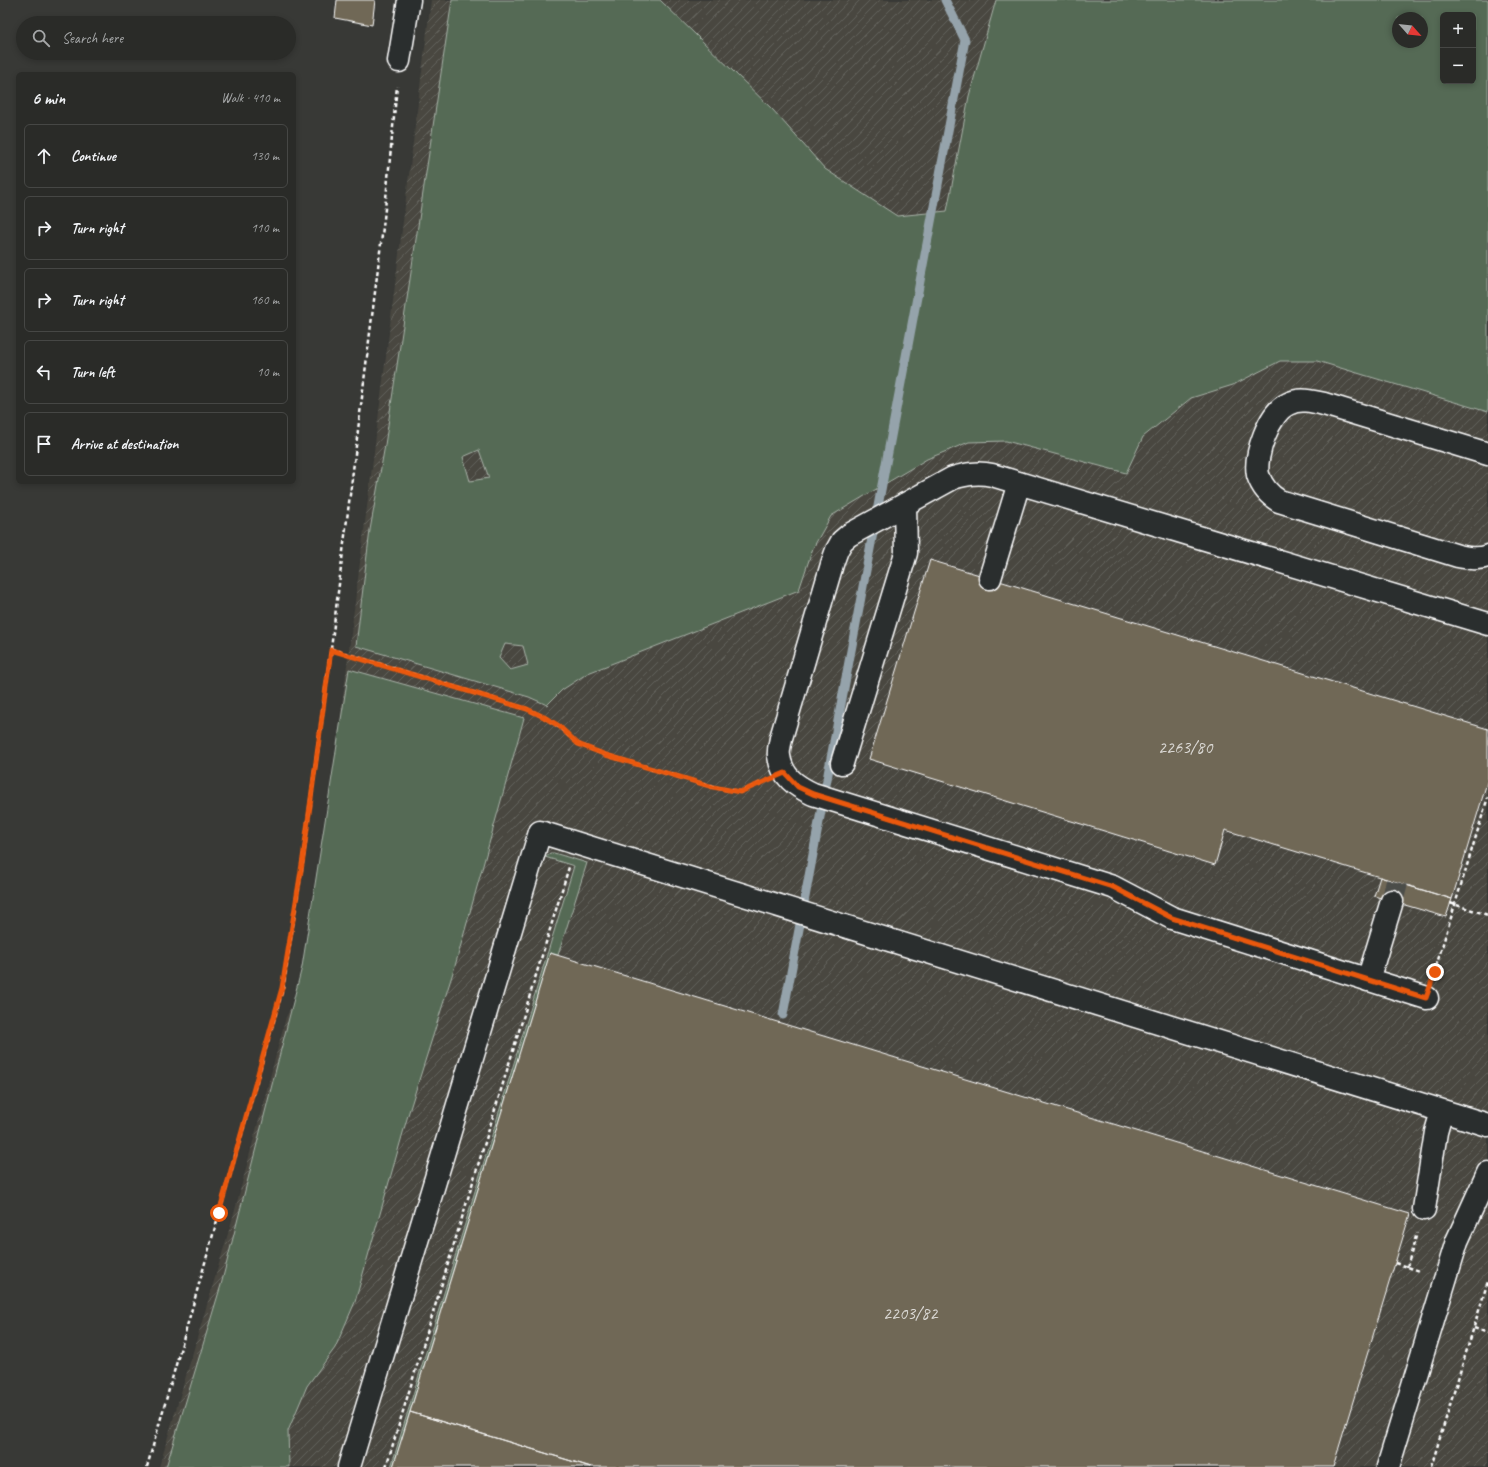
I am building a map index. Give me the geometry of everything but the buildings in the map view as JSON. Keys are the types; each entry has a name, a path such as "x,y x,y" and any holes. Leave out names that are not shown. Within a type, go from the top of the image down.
{"street":[{"path":"400,61 409,0"},
{"path":"1488,454 1324,404 1306,400 1287,404 1274,416 1264,436 1259,454 1258,468 1259,476 1264,489 1279,501 1458,556 1472,559 1488,556"},
{"path":"1426,998 1172,918 1113,887 813,794 798,787 785,773 779,756 780,738 837,550 842,541 849,535 953,478 967,474 980,473 992,475 1488,624"},
{"path":"990,578 1019,483"},
{"path":"842,763 906,553 905,504"},
{"path":"349,1467 540,832 1488,1125"},
{"path":"1368,980 1392,901"},
{"path":"1424,1209 1436,1132 1442,1111"},
{"path":"1388,1467 1457,1241 1488,1173"}],"path":[{"path":"147,1467 282,988 303,858 331,650 384,219 400,61"},
{"path":"331,650 527,709 559,726 578,744 606,755 713,787 740,792 785,773"},
{"path":"1426,998 1488,797"},
{"path":"386,1467 570,864"},
{"path":"1450,903 1488,915"},
{"path":"1407,1267 1424,1209"},
{"path":"1431,1467 1488,1281"},
{"path":"1474,1328 1488,1333"}],"shaded area":[{"path":"431,0 1488,0 1488,1462 1486,1467 159,1467 235,1210 286,1017 308,974"}],"green space":[{"path":"452,0 660,0 773,110 825,169 897,216 947,211 969,96 996,0 1488,0 1488,412 1317,361 1280,361 1233,385 1191,398 1143,437 1126,473 1006,441 969,442 927,459 831,516 813,548 799,590 588,673 562,690 547,705 529,697 356,646 370,530 385,445","holes":["479,450 489,478 470,481 463,457","505,644 523,646 528,665 510,670 499,658"]},
{"path":"349,669 524,718 455,966 408,1115 355,1302 335,1348 307,1386 288,1431 289,1467 166,1467 221,1285 302,967"},
{"path":"550,853 587,863 558,955 550,953 393,1467 391,1467 574,866 545,857"}],"waterway":[{"path":"783,1015 965,40 945,0"}],"tunnel":[{"path":"1392,901 1397,882"}],"route":[{"path":"219,1213 282,988 303,858 331,650 527,709 559,726 578,744 606,755 713,787 740,792 785,773 798,787 813,794 1113,887 1172,918 1426,998 1435,972"}]}
